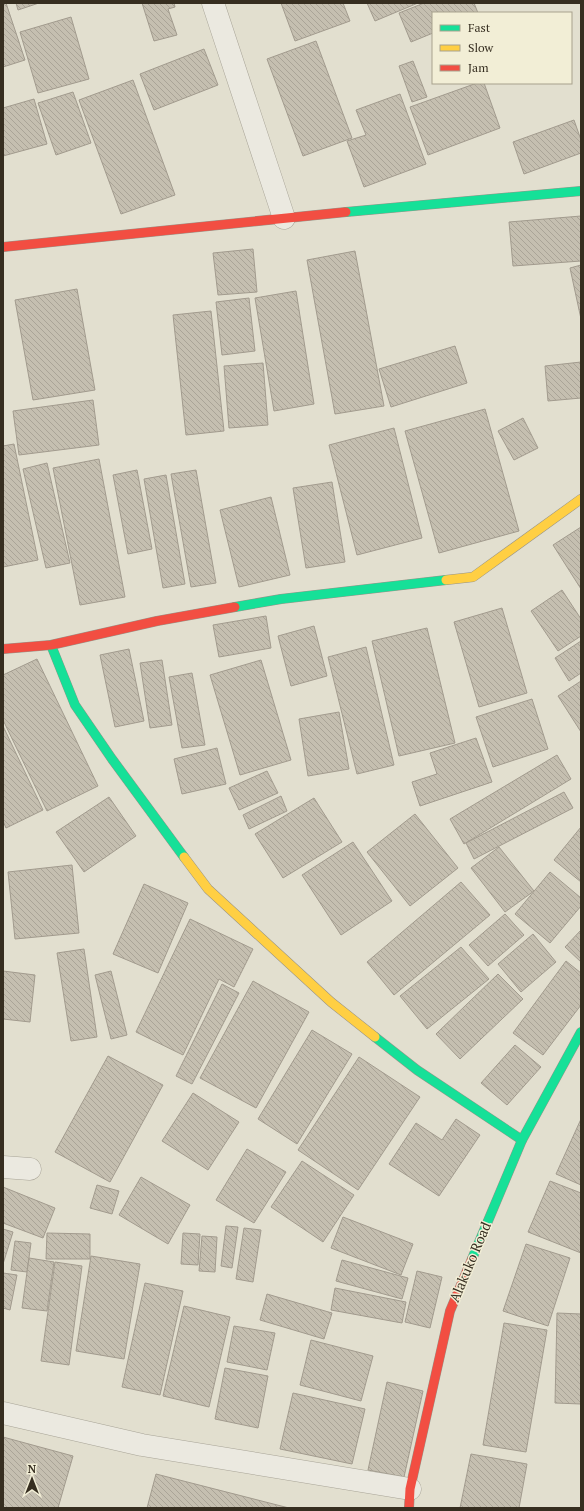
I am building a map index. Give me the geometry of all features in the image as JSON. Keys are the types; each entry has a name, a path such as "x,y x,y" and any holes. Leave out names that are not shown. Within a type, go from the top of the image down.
{"street":[{"path":"213,3 284,218"},
{"path":"3,248 284,218 581,191"},
{"path":"3,649 51,645 157,621 281,599 473,577 581,499"},
{"path":"51,645 75,705 208,889 337,1007 417,1070 522,1140"},
{"name":"Alakuko Road","path":"409,1498 450,1311 522,1140 581,1032"},
{"path":"3,1167 30,1169"},
{"path":"3,1413 142,1445 409,1498"}],"building":[{"path":"3,3 6,3 25,60 3,67"},
{"path":"16,3 39,3 18,10"},
{"path":"142,3 174,3 175,7 168,9 177,35 154,41"},
{"path":"281,3 343,3 350,21 295,41"},
{"path":"367,3 418,3 375,21"},
{"path":"424,3 474,3 478,12 432,12 432,33 411,42 399,13"},
{"path":"71,17 89,79 38,93 20,32"},
{"path":"316,41 352,138 303,156 267,59"},
{"path":"204,49 218,85 154,110 140,74"},
{"path":"413,61 427,97 412,102 399,66"},
{"path":"133,80 175,195 121,214 79,100"},
{"path":"474,84 484,84 500,128 428,155 410,107"},
{"path":"73,92 91,143 56,155 38,103"},
{"path":"400,94 426,164 364,187 347,141 366,135 356,110"},
{"path":"34,99 47,144 3,156 3,108"},
{"path":"574,120 581,140 581,153 524,174 513,142"},
{"path":"581,216 581,261 513,266 509,222"},
{"path":"253,249 257,292 218,295 213,253"},
{"path":"355,251 384,406 335,414 307,260"},
{"path":"581,265 581,319 570,268"},
{"path":"77,289 95,390 33,400 15,300"},
{"path":"296,291 314,404 274,411 255,298"},
{"path":"249,298 255,351 222,355 216,302"},
{"path":"211,311 224,431 186,435 173,315"},
{"path":"455,346 467,383 391,407 379,369"},
{"path":"581,362 581,398 548,401 545,366"},
{"path":"263,363 268,425 229,428 224,366"},
{"path":"93,400 99,445 19,455 13,411"},
{"path":"485,409 519,531 439,553 405,431"},
{"path":"523,418 538,448 514,460 498,431"},
{"path":"394,428 422,538 357,555 329,445"},
{"path":"14,444 38,560 3,567 3,446"},
{"path":"99,459 125,597 80,605 53,468"},
{"path":"47,463 70,563 46,568 23,469"},
{"path":"137,470 152,549 128,554 113,475"},
{"path":"196,470 216,583 191,587 171,474"},
{"path":"166,475 185,584 163,588 144,479"},
{"path":"332,482 345,562 306,568 293,488"},
{"path":"271,497 290,575 239,587 220,510"},
{"path":"581,527 581,589 553,545"},
{"path":"562,590 581,619 581,636 558,651 531,611"},
{"path":"502,608 527,693 479,707 454,622"},
{"path":"266,616 271,648 219,657 213,625"},
{"path":"314,626 327,676 291,686 278,636"},
{"path":"427,628 455,743 399,756 372,641"},
{"path":"581,641 581,673 569,681 555,658"},
{"path":"366,647 394,765 357,774 328,657"},
{"path":"129,649 144,721 115,727 100,655"},
{"path":"37,659 98,786 47,811 3,720 3,675"},
{"path":"162,660 172,725 150,728 140,663"},
{"path":"261,660 291,760 240,775 210,675"},
{"path":"192,673 205,745 182,748 169,677"},
{"path":"581,681 581,732 558,696"},
{"path":"532,699 548,749 493,767 476,717"},
{"path":"339,712 349,769 308,776 299,719"},
{"path":"3,726 43,810 6,828 3,821"},
{"path":"476,738 492,782 420,806 412,782 437,774 430,753"},
{"path":"217,748 226,784 182,794 174,759"},
{"path":"557,755 571,779 464,844 450,819"},
{"path":"267,771 278,793 239,810 229,788"},
{"path":"564,792 573,808 474,859 466,843"},
{"path":"281,796 287,811 249,829 243,815"},
{"path":"109,797 136,836 84,872 56,832"},
{"path":"314,798 342,842 283,878 255,834"},
{"path":"415,814 458,868 410,906 367,852"},
{"path":"581,827 581,882 554,860"},
{"path":"353,842 392,901 341,935 302,875"},
{"path":"499,847 534,891 505,912 471,868"},
{"path":"72,865 79,933 15,939 8,872"},
{"path":"550,872 581,898 581,906 550,943 515,914"},
{"path":"461,882 490,915 394,995 367,962"},
{"path":"144,884 188,903 158,973 113,954"},
{"path":"505,914 524,935 488,966 469,945"},
{"path":"190,919 253,949 234,987 219,979 183,1055 136,1032"},
{"path":"581,930 581,962 565,947"},
{"path":"533,934 556,962 521,992 498,964"},
{"path":"461,947 489,979 427,1029 400,996"},
{"path":"84,949 97,1037 71,1041 57,953"},
{"path":"566,961 581,973 581,1005 543,1055 513,1033"},
{"path":"3,971 35,975 30,1022 3,1019"},
{"path":"111,971 127,1035 111,1039 95,975"},
{"path":"498,974 523,999 460,1059 436,1034"},
{"path":"253,981 309,1012 256,1108 200,1078"},
{"path":"222,984 239,993 192,1084 176,1076"},
{"path":"312,1030 352,1054 297,1144 258,1119"},
{"path":"515,1045 541,1067 507,1105 481,1083"},
{"path":"108,1056 163,1085 110,1182 55,1152"},
{"path":"359,1057 420,1097 358,1190 298,1150"},
{"path":"193,1093 239,1122 208,1170 162,1141"},
{"path":"456,1119 480,1135 439,1196 389,1164 416,1123 442,1140"},
{"path":"581,1119 581,1185 556,1174"},
{"path":"247,1149 286,1172 254,1223 216,1200"},
{"path":"302,1161 354,1195 323,1242 271,1207"},
{"path":"141,1177 190,1205 168,1244 119,1215"},
{"path":"550,1181 581,1193 581,1253 528,1232"},
{"path":"97,1185 119,1191 112,1214 90,1208"},
{"path":"3,1187 55,1208 43,1238 3,1223"},
{"path":"343,1217 413,1244 401,1275 331,1248"},
{"path":"226,1226 238,1227 232,1268 221,1266"},
{"path":"244,1228 261,1230 253,1282 236,1279"},
{"path":"3,1229 13,1232 3,1264"},
{"path":"47,1233 90,1234 90,1259 46,1259"},
{"path":"183,1233 200,1234 198,1265 181,1264"},
{"path":"202,1236 217,1237 215,1272 199,1271"},
{"path":"15,1241 31,1243 27,1272 11,1270"},
{"path":"526,1244 570,1258 548,1326 503,1311"},
{"path":"91,1256 140,1264 124,1359 76,1351"},
{"path":"29,1258 54,1262 47,1311 22,1308"},
{"path":"342,1260 408,1278 402,1299 336,1281"},
{"path":"55,1262 82,1266 69,1365 41,1361"},
{"path":"417,1271 442,1277 430,1328 405,1322"},
{"path":"3,1273 17,1275 10,1310 3,1308"},
{"path":"145,1283 183,1291 160,1395 122,1387"},
{"path":"335,1288 406,1302 402,1323 331,1310"},
{"path":"267,1294 332,1313 324,1339 260,1320"},
{"path":"184,1306 230,1317 209,1407 163,1396"},
{"path":"557,1313 581,1314 581,1404 555,1403"},
{"path":"504,1323 547,1330 526,1452 483,1445"},
{"path":"234,1326 275,1333 267,1370 227,1362"},
{"path":"311,1340 373,1356 361,1401 300,1385"},
{"path":"225,1368 268,1376 258,1428 215,1419"},
{"path":"387,1382 423,1391 404,1477 368,1470"},
{"path":"293,1393 365,1409 352,1464 280,1449"},
{"path":"3,1437 73,1456 58,1508 3,1508"},
{"path":"471,1454 527,1464 519,1508 460,1508"},
{"path":"156,1474 289,1508 147,1508"}],"traffic: fast":[{"path":"346,212 581,191"},
{"path":"235,607 281,599 446,580"},
{"path":"51,645 75,705 112,759 184,857"},
{"path":"472,1259 522,1140 581,1032"},
{"path":"375,1037 417,1070 522,1140"}],"traffic: slow":[{"path":"446,580 473,577 581,499"},
{"path":"184,857 208,889 331,1002 375,1037"}],"traffic: jam":[{"path":"3,247 346,212"},
{"path":"3,649 51,645 157,621 235,607"},
{"path":"409,1508 410,1489 450,1311 472,1259"}]}
